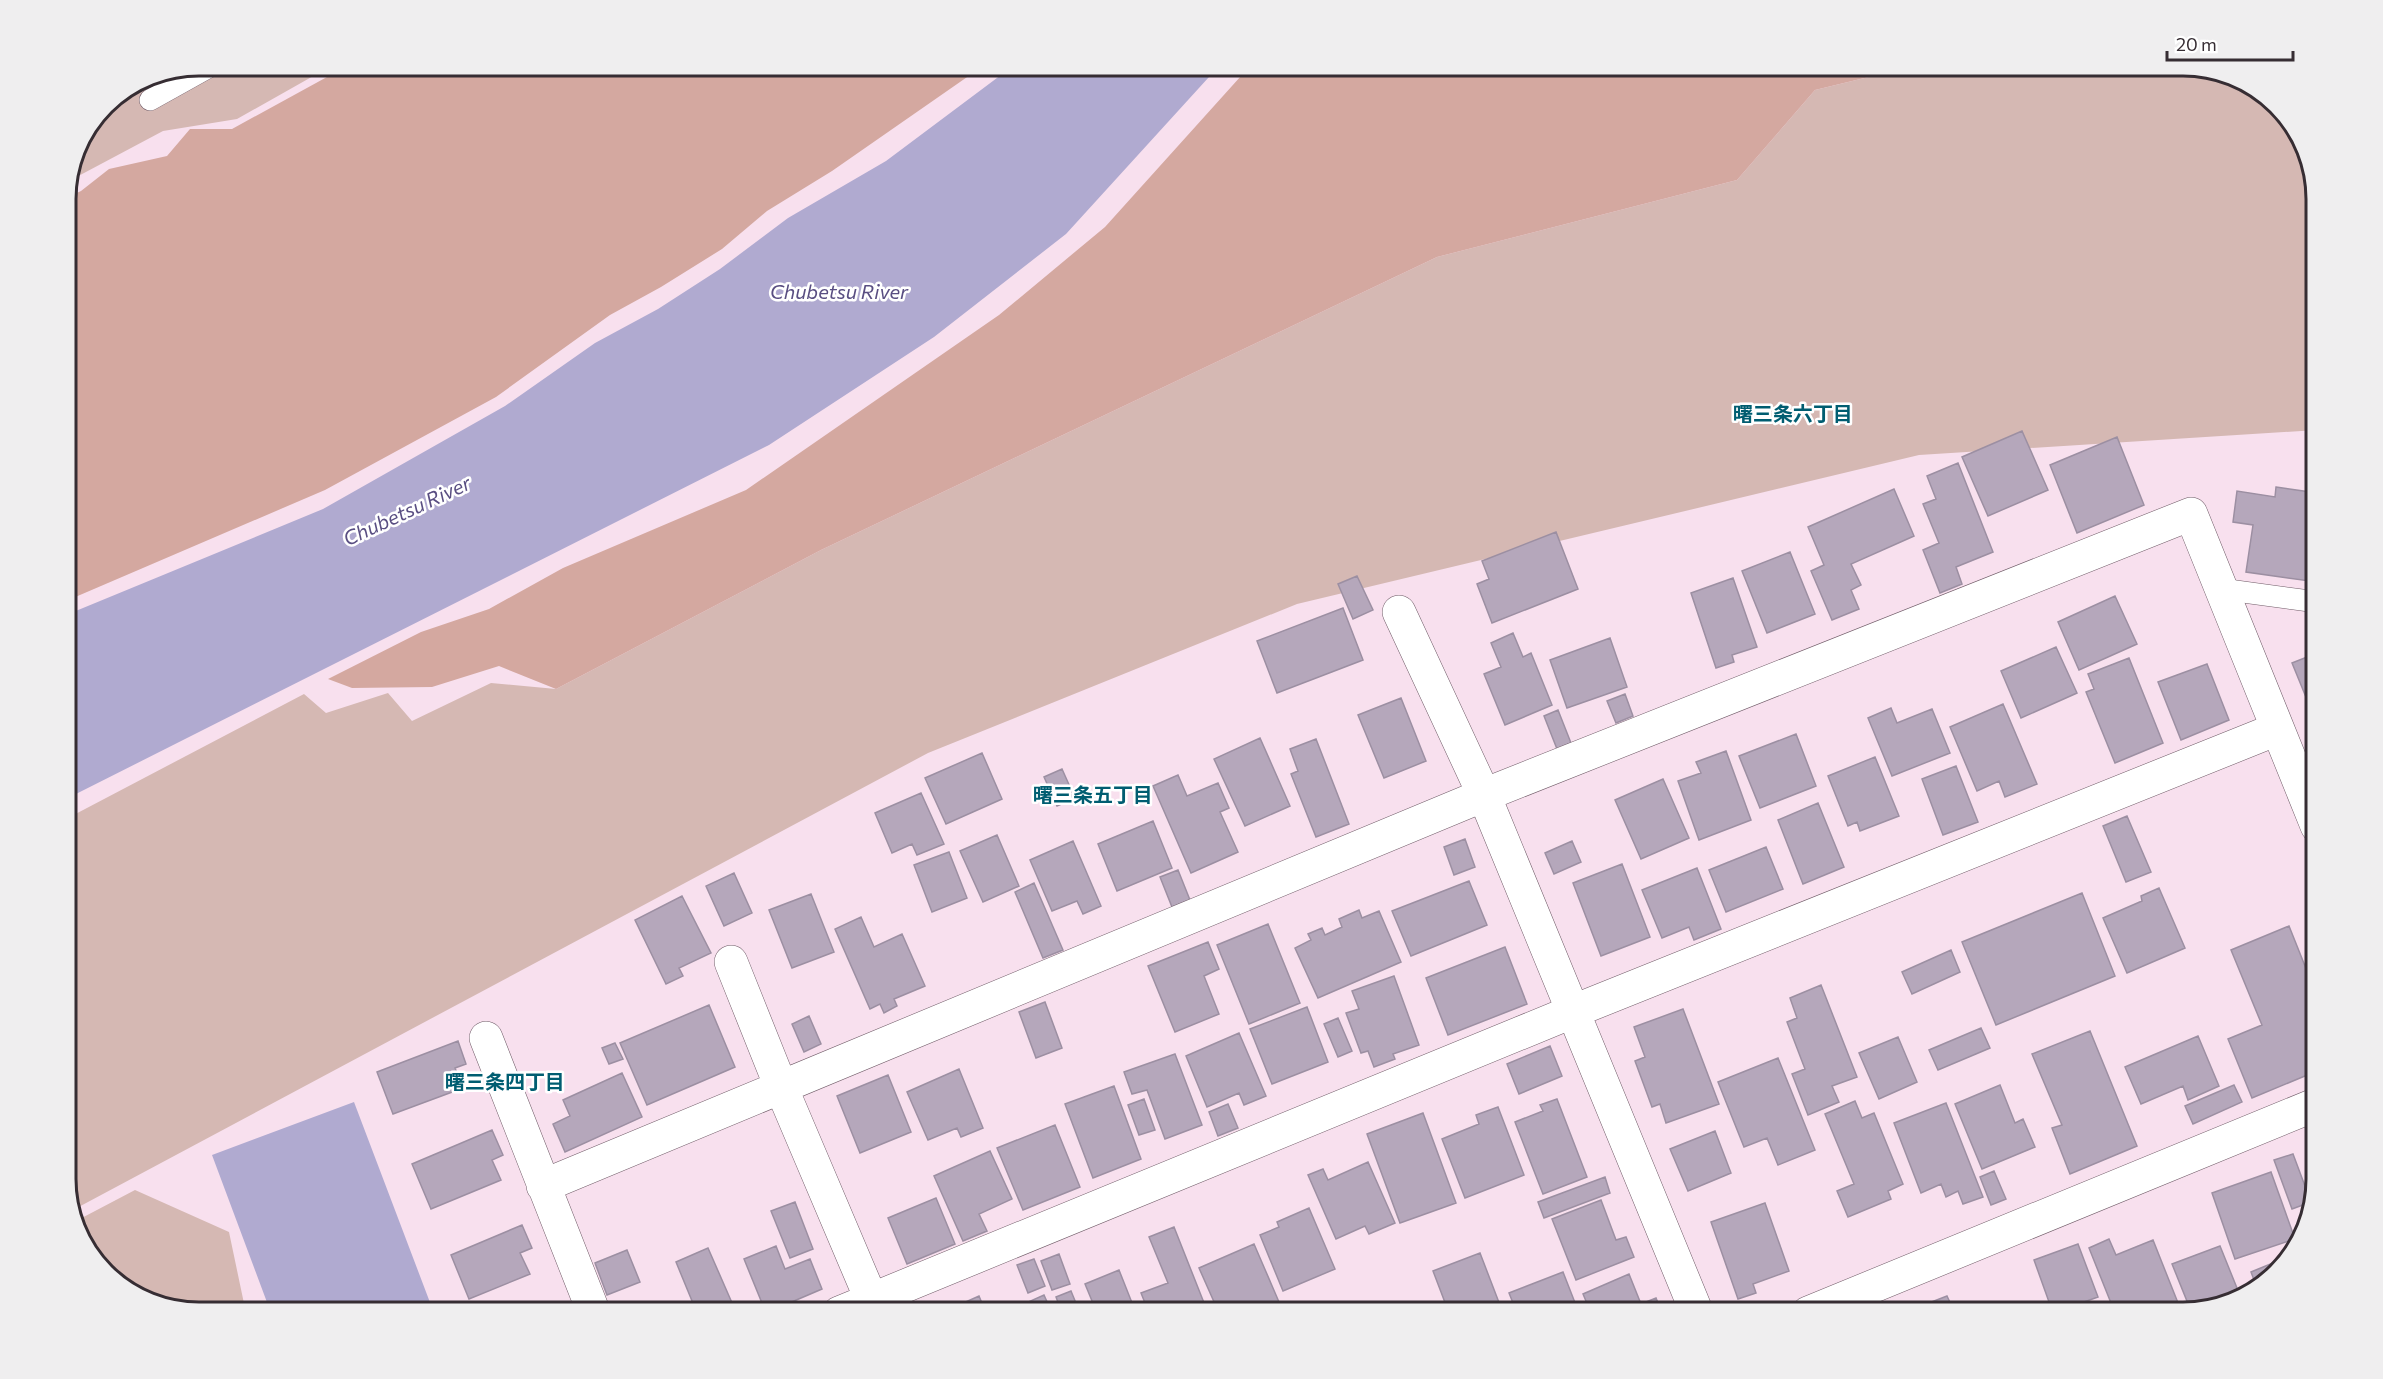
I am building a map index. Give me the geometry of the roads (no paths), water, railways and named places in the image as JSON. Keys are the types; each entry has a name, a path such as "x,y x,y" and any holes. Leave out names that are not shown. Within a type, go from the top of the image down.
{"street":[{"path":"543,1185 1484,795 2191,514 2306,799"},
{"path":"1399,612 1484,795 1693,1302"},
{"path":"883,1302 1574,1011 2277,729"},
{"path":"731,962 872,1302"},
{"path":"486,1038 590,1302"},
{"path":"1835,1302 2306,1109"}],"lane":[{"path":"150,100 192,77"},
{"path":"2221,590 2306,601"}],"water":[{"name":"Chubetsu River","path":"1000,76 1210,76 1066,234 934,337 769,445 77,793 77,610 323,509 505,406 595,343 658,309 720,269 788,218 886,161"},
{"path":"354,1102 430,1302 267,1302 212,1155"}],"district":[{"name":"曙三条六丁目","path":"1793,414"},
{"name":"曙三条五丁目","path":"1093,795"},
{"name":"曙三条四丁目","path":"505,1082"}]}
